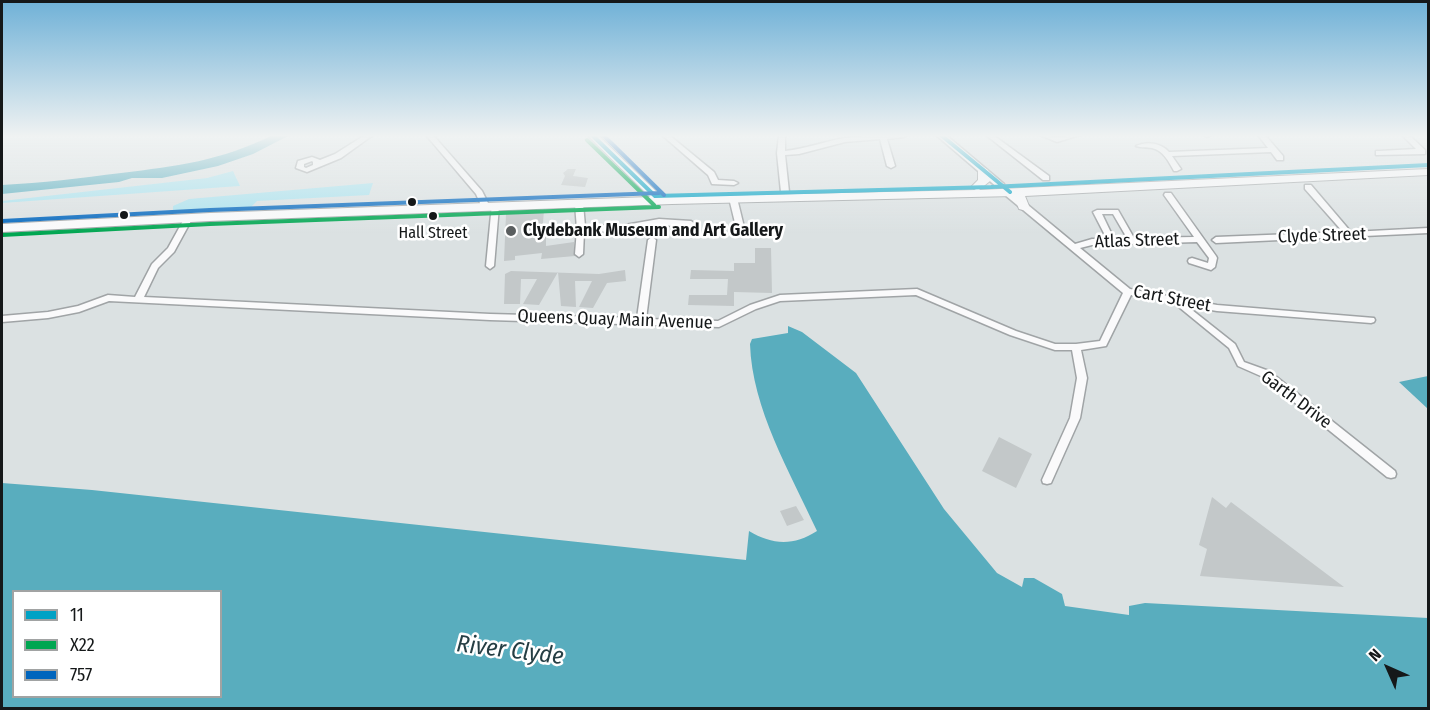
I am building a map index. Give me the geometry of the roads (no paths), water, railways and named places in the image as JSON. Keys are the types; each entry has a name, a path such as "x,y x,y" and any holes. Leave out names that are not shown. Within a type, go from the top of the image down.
{"main road":[{"path":"626,168 657,198"},
{"path":"2,228 657,198 733,198 785,190 1005,189 1271,168"},
{"path":"977,187 984,181 983,170"},
{"path":"487,205 579,204 785,190 977,187 1021,192 1428,172"},
{"path":"1021,192 1019,198 1023,206"}],"street":[{"path":"458,168 487,205 490,266"},
{"path":"704,168 711,174 715,182 734,183"},
{"path":"783,168 785,190"},
{"path":"1033,168 1046,178"},
{"path":"983,170 1005,189"},
{"path":"1308,187 1350,235"},
{"name":"Cart Street","path":"1005,189 1128,292 1217,308 1371,320"},
{"path":"1168,195 1213,258 1211,267 1192,261"},
{"path":"733,198 740,227"},
{"path":"579,204 582,229 579,254"},
{"path":"1112,242 1096,212 1115,212 1132,241"},
{"path":"138,300 155,266 171,250 188,219"},
{"path":"582,229 635,227 659,222 691,224"},
{"name":"Clyde Street","path":"1216,240 1428,231"},
{"name":"Atlas Street","path":"1075,247 1085,243 1200,239"},
{"path":"641,321 652,240"},
{"name":"Queens Quay Main Avenue","path":"2,319 58,313 108,298 456,315 719,324 753,307 780,298 917,292 1045,344 1055,347 1076,347 1102,344 1128,292"},
{"name":"Garth Drive","path":"1176,302 1232,346 1241,364 1266,374 1391,474"},
{"path":"1047,480 1075,418 1082,378 1076,347"}],"water":[{"path":"160,168 208,168 162,178 132,178 119,182 2,194 2,185"},
{"name":"River Clyde","path":"788,326 802,332 856,373 944,509 997,573 1022,587 1024,578 1034,578 1062,594 1065,606 1129,615 1129,606 1145,603 1428,618 1428,708 2,708 2,483 92,490 746,560 749,531 766,539 783,542 800,539 817,531 784,463 765,416 752,368 750,344 752,339 788,333"},
{"path":"1428,376 1428,409 1399,382"}],"place":[{"name":"Hall Street","path":"433,216"},
{"name":"Clydebank Museum and Art Gallery","path":"511,231"}]}
